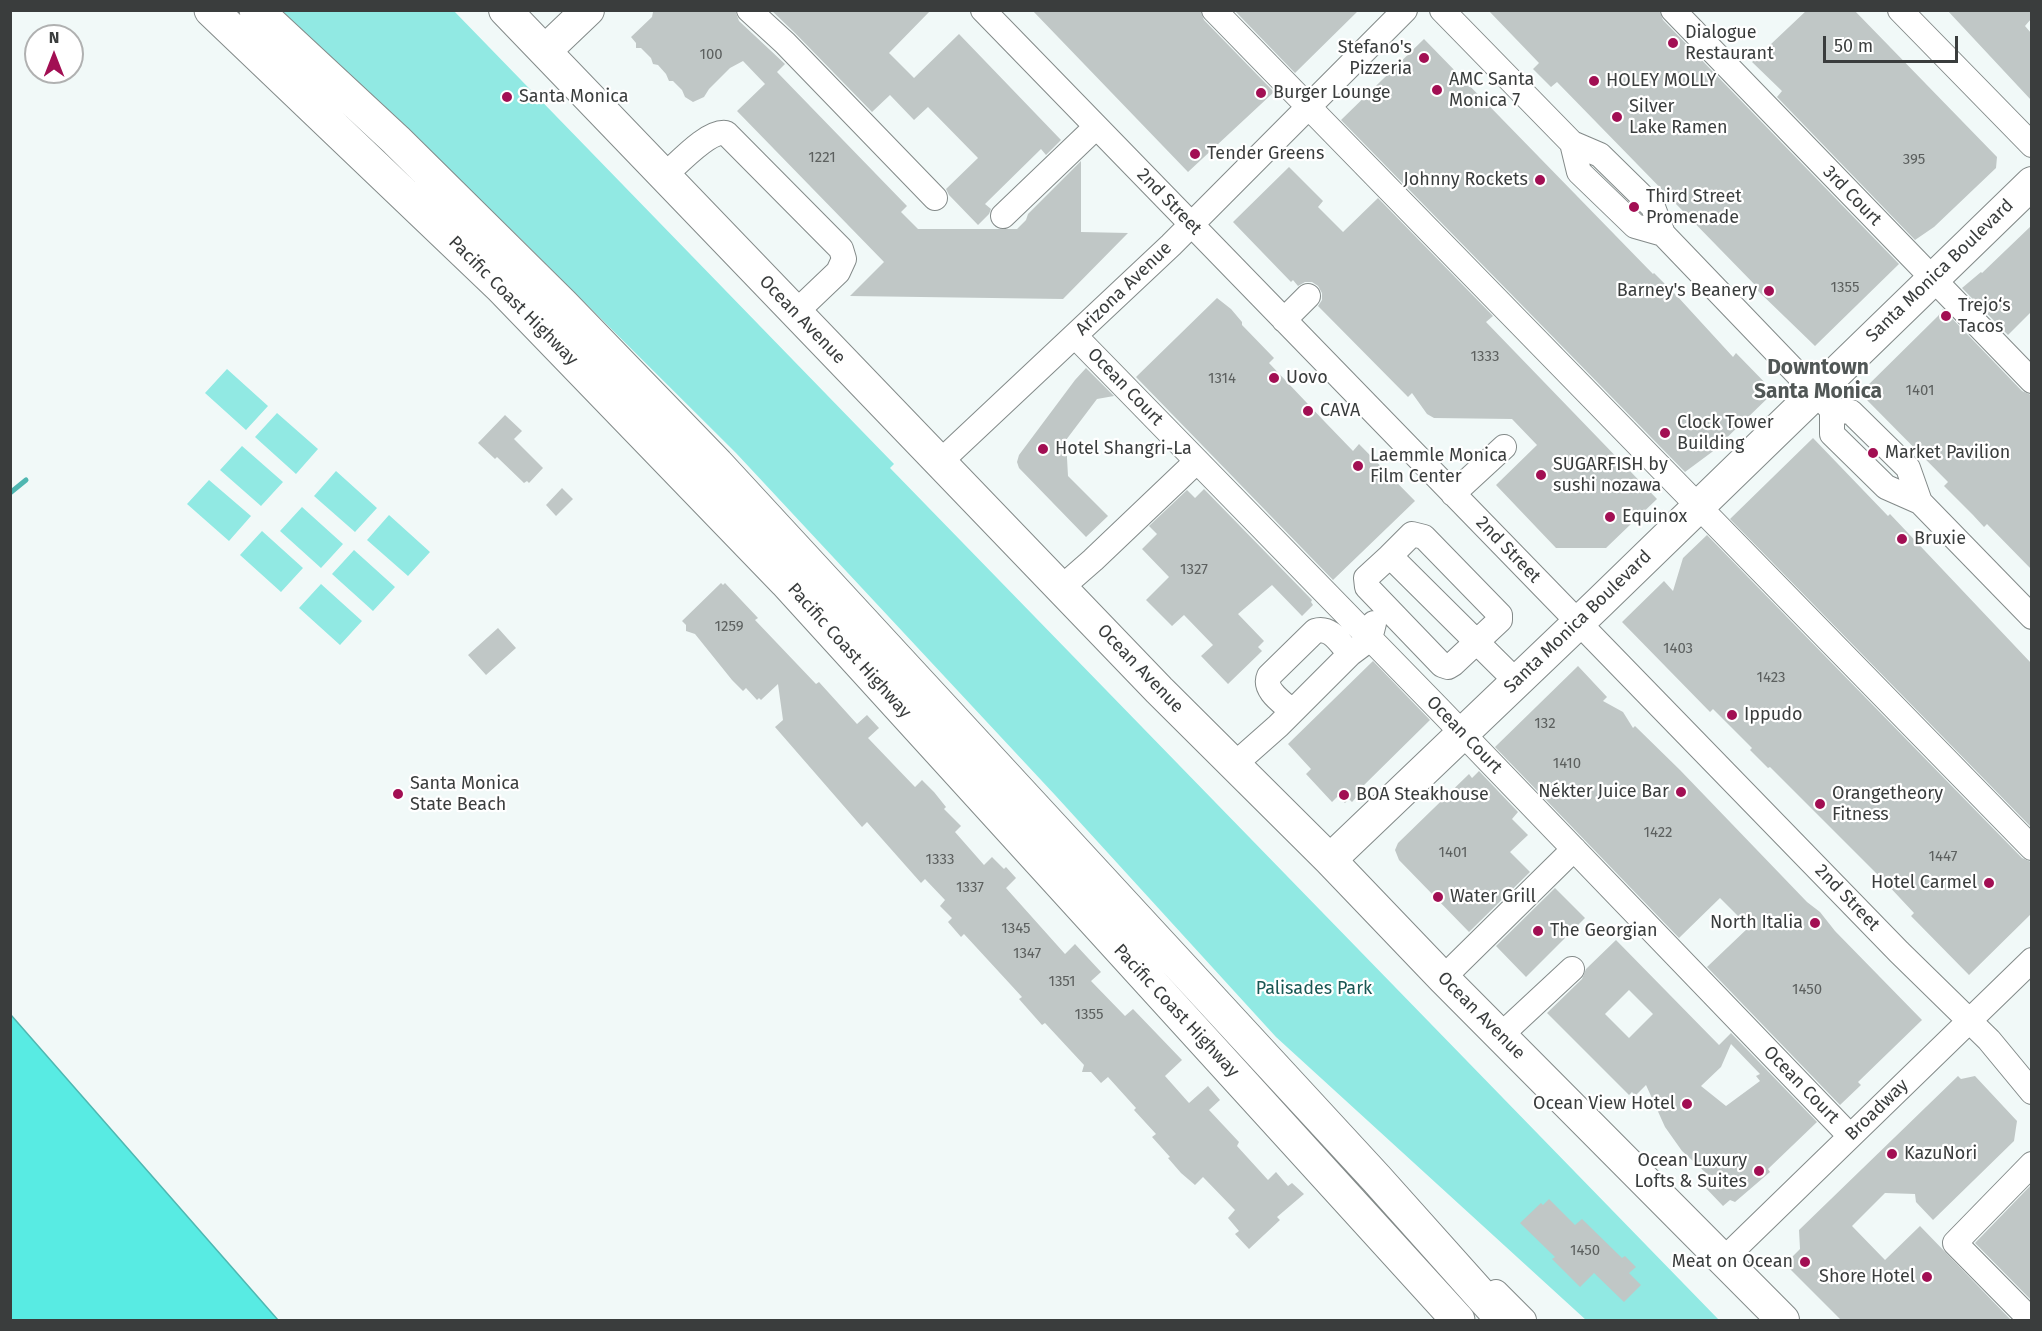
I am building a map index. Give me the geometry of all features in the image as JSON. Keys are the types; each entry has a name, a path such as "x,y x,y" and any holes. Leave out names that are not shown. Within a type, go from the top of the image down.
{"highway":[{"name":"Pacific Coast Highway","path":"211,10 501,287 786,582 1458,1320"},
{"name":"Pacific Coast Highway","path":"256,10 396,140 555,296 717,464 1376,1178 1503,1320"},
{"path":"317,110 341,89"}],"main road":[{"name":"Ocean Avenue","path":"505,10 1159,690 1235,764 1443,978 1783,1320"},
{"path":"545,51 588,10"},
{"name":"Santa Monica Boulevard","path":"1330,860 1699,506 1823,402 1932,280 2031,183"}],"street":[{"path":"749,10 785,43 935,198"},
{"name":"2nd Street","path":"982,10 1899,952 1989,1040 2031,1092"},
{"path":"1214,10 2031,848"},
{"name":"Arizona Avenue","path":"940,462 1076,336 1405,10"},
{"path":"1442,10 1572,143 1600,156 1653,207 1663,234 1823,402 1851,412 1908,468 1920,502 2031,617"},
{"name":"3rd Court","path":"1673,10 2031,381"},
{"path":"1900,10 2031,145"},
{"path":"1003,216 1096,127"},
{"path":"664,176 708,138 717,133 726,132 841,249 844,259 842,266 795,313"},
{"path":"1284,320 1308,296"},
{"name":"Ocean Court","path":"1076,336 1850,1136"},
{"path":"1453,494 1504,447"},
{"path":"1061,588 1197,461"},
{"path":"1412,534 1424,537 1498,611 1500,620 1448,667 1442,664 1367,587 1366,578 1390,556 1412,534"},
{"path":"1390,556 1516,681"},
{"path":"1235,764 1350,654 1370,639 1374,628 1376,596"},
{"path":"1292,711 1268,687 1266,681 1269,676 1315,631 1321,629 1328,630 1350,654"},
{"path":"1443,978 1574,849"},
{"name":"Broadway","path":"1723,1260 2031,960"},
{"path":"1501,1035 1572,969"},
{"path":"2031,1164 1955,1243 2031,1320"},
{"path":"1376,1178 1524,1320"}],"green space":[{"name":"Palisades Park","path":"280,11 454,11 894,464 890,468 1719,1320 1586,1320 1276,1037 1055,795 736,453 518,236"},
{"path":"227,369 268,406 246,430 205,393"},
{"path":"277,413 318,449 296,474 255,437"},
{"path":"242,446 283,482 261,506 220,470"},
{"path":"336,471 377,508 355,532 314,496"},
{"path":"209,480 251,516 229,541 187,504"},
{"path":"302,507 343,544 321,568 280,531"},
{"path":"389,515 430,552 408,576 367,540"},
{"path":"262,531 303,568 281,592 240,555"},
{"path":"354,550 395,587 373,611 332,574"},
{"path":"321,584 362,621 340,645 299,608"}],"shaded area":[{"path":"11,1015 278,1320 11,1320"}],"building":[{"path":"660,10 735,10 739,21 785,64 777,72 907,206 901,212 918,229 1017,229 1026,220 1028,214 1081,161 1081,232 1128,233 1063,299 850,296 884,262 737,111 765,84 743,61 730,68 704,97 693,102 685,97 673,81 669,81 666,74 658,65 653,64 651,58 641,48 636,48 636,43 631,37 652,17 653,12"},
{"path":"771,10 931,10 889,53 914,78 959,34 1061,140 1046,155 1041,149 985,204 991,209 978,225 946,189 978,158 928,107 914,120 890,95 872,112"},
{"path":"1032,10 1200,10 1204,20 1274,92 1188,172"},
{"path":"1234,10 1359,10 1295,73"},
{"path":"1488,10 1659,10 1663,20 1899,264 1815,346 1756,289 1757,287 1557,82 1551,87 1533,69 1539,63"},
{"path":"1807,10 1854,10 1997,157 1996,168 1934,227 1915,240 1777,97 1782,91 1752,62"},
{"path":"1947,10 2031,10 2031,19 2025,26 2031,33 2031,100"},
{"path":"1424,39 1678,297 1733,357 1736,353 1774,392 1712,452 1685,472 1341,120"},
{"path":"1289,167 1323,201 1318,207 1343,232 1378,198 1493,316 1486,322 1657,499 1606,548 1556,548 1496,485 1537,445 1512,419 1434,418 1427,414 1412,393 1408,397 1318,306 1322,300 1322,293 1318,286 1312,282 1305,282 1298,286 1293,280 1291,282 1233,222"},
{"path":"2031,226 2031,312 2008,335 1962,288 1982,273"},
{"path":"1217,298 1231,309 1242,325 1274,358 1269,363 1353,451 1359,444 1415,501 1333,580 1136,377"},
{"path":"1943,309 2022,391 2031,395 2031,569 1987,524 1984,527 1944,486 1948,482 1860,393"},
{"name":"Hotel Shangri-La","path":"1086,368 1114,396 1097,399 1066,440 1068,476 1108,516 1086,537 1019,468 1017,462 1019,455"},
{"path":"505,415 522,431 514,439 543,468 529,483 527,481 524,483 497,457 495,459 478,443"},
{"path":"1813,438 1888,516 1890,514 2031,663 2031,827 1730,519"},
{"path":"562,488 573,499 556,516 546,505"},
{"path":"1204,489 1312,600 1313,605 1302,616 1272,585 1238,614 1264,641 1258,647 1262,651 1228,684 1201,656 1213,645 1184,615 1172,626 1146,600 1169,577 1142,549 1157,534 1149,526 1187,490 1195,498"},
{"path":"1707,535 2022,858 2031,862 2031,914 1969,975 1911,916 1914,913 1885,882 1770,767 1768,768 1750,750 1752,748 1713,709 1710,712 1622,622 1664,581 1673,591 1683,558"},
{"path":"721,583 723,585 725,583 758,618 755,620 816,684 819,682 857,724 867,715 879,728 868,738 915,787 922,780 934,792 946,807 944,809 961,826 955,832 984,865 992,857 1004,869 1006,867 1016,878 1006,888 1065,954 1075,944 1101,972 1091,981 1125,1016 1133,1009 1182,1060 1165,1076 1189,1103 1208,1086 1220,1100 1209,1110 1239,1142 1237,1146 1268,1180 1276,1172 1288,1186 1292,1183 1304,1194 1277,1217 1280,1220 1249,1249 1235,1234 1239,1231 1228,1218 1235,1210 1203,1177 1195,1185 1181,1173 1152,1137 1156,1134 1108,1077 1101,1083 1091,1072 1082,1072 1084,1065 1045,1023 1042,1025 1019,999 1022,997 964,934 961,937 948,922 952,918 940,906 945,900 925,879 921,883 867,822 862,827 775,727 783,720 778,684 761,700 759,698 757,700 746,688 743,691 732,680 695,634 686,631 686,625 682,621"},
{"path":"498,628 516,648 486,675 468,655"},
{"path":"1373,661 1430,720 1360,789 1362,791 1352,802 1349,799 1345,803 1338,796 1332,802 1306,774 1311,769 1288,744"},
{"path":"1578,666 1607,697 1603,701 1623,712 1633,728 1635,726 1680,770 1807,902 1820,912 1835,931 1922,1020 1858,1082 1861,1085 1840,1105 1707,967 1749,927 1720,898 1679,938 1495,747"},
{"path":"1479,771 1518,812 1512,819 1528,835 1510,852 1530,872 1469,932 1399,860 1395,850 1398,843 1469,774 1472,778"},
{"name":"The Georgian","path":"1555,888 1585,918 1526,977 1496,946"},
{"path":"1616,940 1719,1045 1731,1033 1817,1122 1768,1169 1770,1172 1735,1202 1730,1200 1723,1206 1701,1183 1707,1177 1705,1172 1682,1151 1665,1127 1646,1085 1635,1096 1632,1092 1629,1095 1547,1013 1582,979 1586,969","holes":["1629,990 1653,1014 1629,1038 1605,1014","1731,1044 1760,1074 1756,1076 1760,1081 1726,1106 1701,1086 1721,1067"]},
{"path":"1958,1076 1961,1079 1975,1076 2017,1121 2014,1141 1933,1220 1916,1202 1915,1194 1885,1193 1852,1226 1885,1260 1920,1226 2011,1320 1841,1320 1785,1264 1800,1249 1799,1230"},
{"path":"2031,1185 2031,1300 1975,1243"},
{"path":"1549,1199 1575,1225 1582,1219 1622,1258 1625,1256 1636,1267 1629,1273 1641,1285 1624,1302 1594,1273 1580,1287 1552,1259 1555,1257 1520,1223 1541,1203 1543,1205"}],"waterway":[{"path":"10,493 26,480"}],"place":[{"name":"Dialogue Restaurant","path":"1673,43"},
{"name":"Stefano's Pizzeria","path":"1424,58"},
{"name":"HOLEY MOLLY","path":"1594,81"},
{"name":"AMC Santa Monica 7","path":"1437,90"},
{"name":"Burger Lounge","path":"1261,93"},
{"name":"Santa Monica","path":"507,97"},
{"name":"Silver Lake Ramen","path":"1617,117"},
{"name":"Tender Greens","path":"1195,154"},
{"name":"Johnny Rockets","path":"1540,180"},
{"name":"Third Street Promenade","path":"1634,207"},
{"name":"Barney's Beanery","path":"1769,291"},
{"name":"Trejo‘s Tacos","path":"1946,316"},
{"name":"Uovo","path":"1274,378"},
{"name":"CAVA","path":"1308,411"},
{"name":"Clock Tower Building","path":"1665,433"},
{"name":"Hotel Shangri-La","path":"1043,449"},
{"name":"Market Pavilion","path":"1873,453"},
{"name":"Laemmle Monica Film Center","path":"1358,466"},
{"name":"SUGARFISH by sushi nozawa","path":"1541,475"},
{"name":"Equinox","path":"1610,517"},
{"name":"Bruxie","path":"1902,539"},
{"name":"Ippudo","path":"1732,715"},
{"name":"Nékter Juice Bar","path":"1681,792"},
{"name":"Santa Monica State Beach","path":"398,794"},
{"name":"BOA Steakhouse","path":"1344,795"},
{"name":"Orangetheory Fitness","path":"1820,804"},
{"name":"Hotel Carmel","path":"1989,883"},
{"name":"Water Grill","path":"1438,897"},
{"name":"North Italia","path":"1815,923"},
{"name":"The Georgian","path":"1538,931"},
{"name":"Ocean View Hotel","path":"1687,1104"},
{"name":"KazuNori","path":"1892,1154"},
{"name":"Ocean Luxury Lofts & Suites","path":"1759,1171"},
{"name":"Meat on Ocean","path":"1805,1262"},
{"name":"Shore Hotel","path":"1927,1277"}],"district":[{"name":"Downtown Santa Monica","path":"1818,380"}]}
